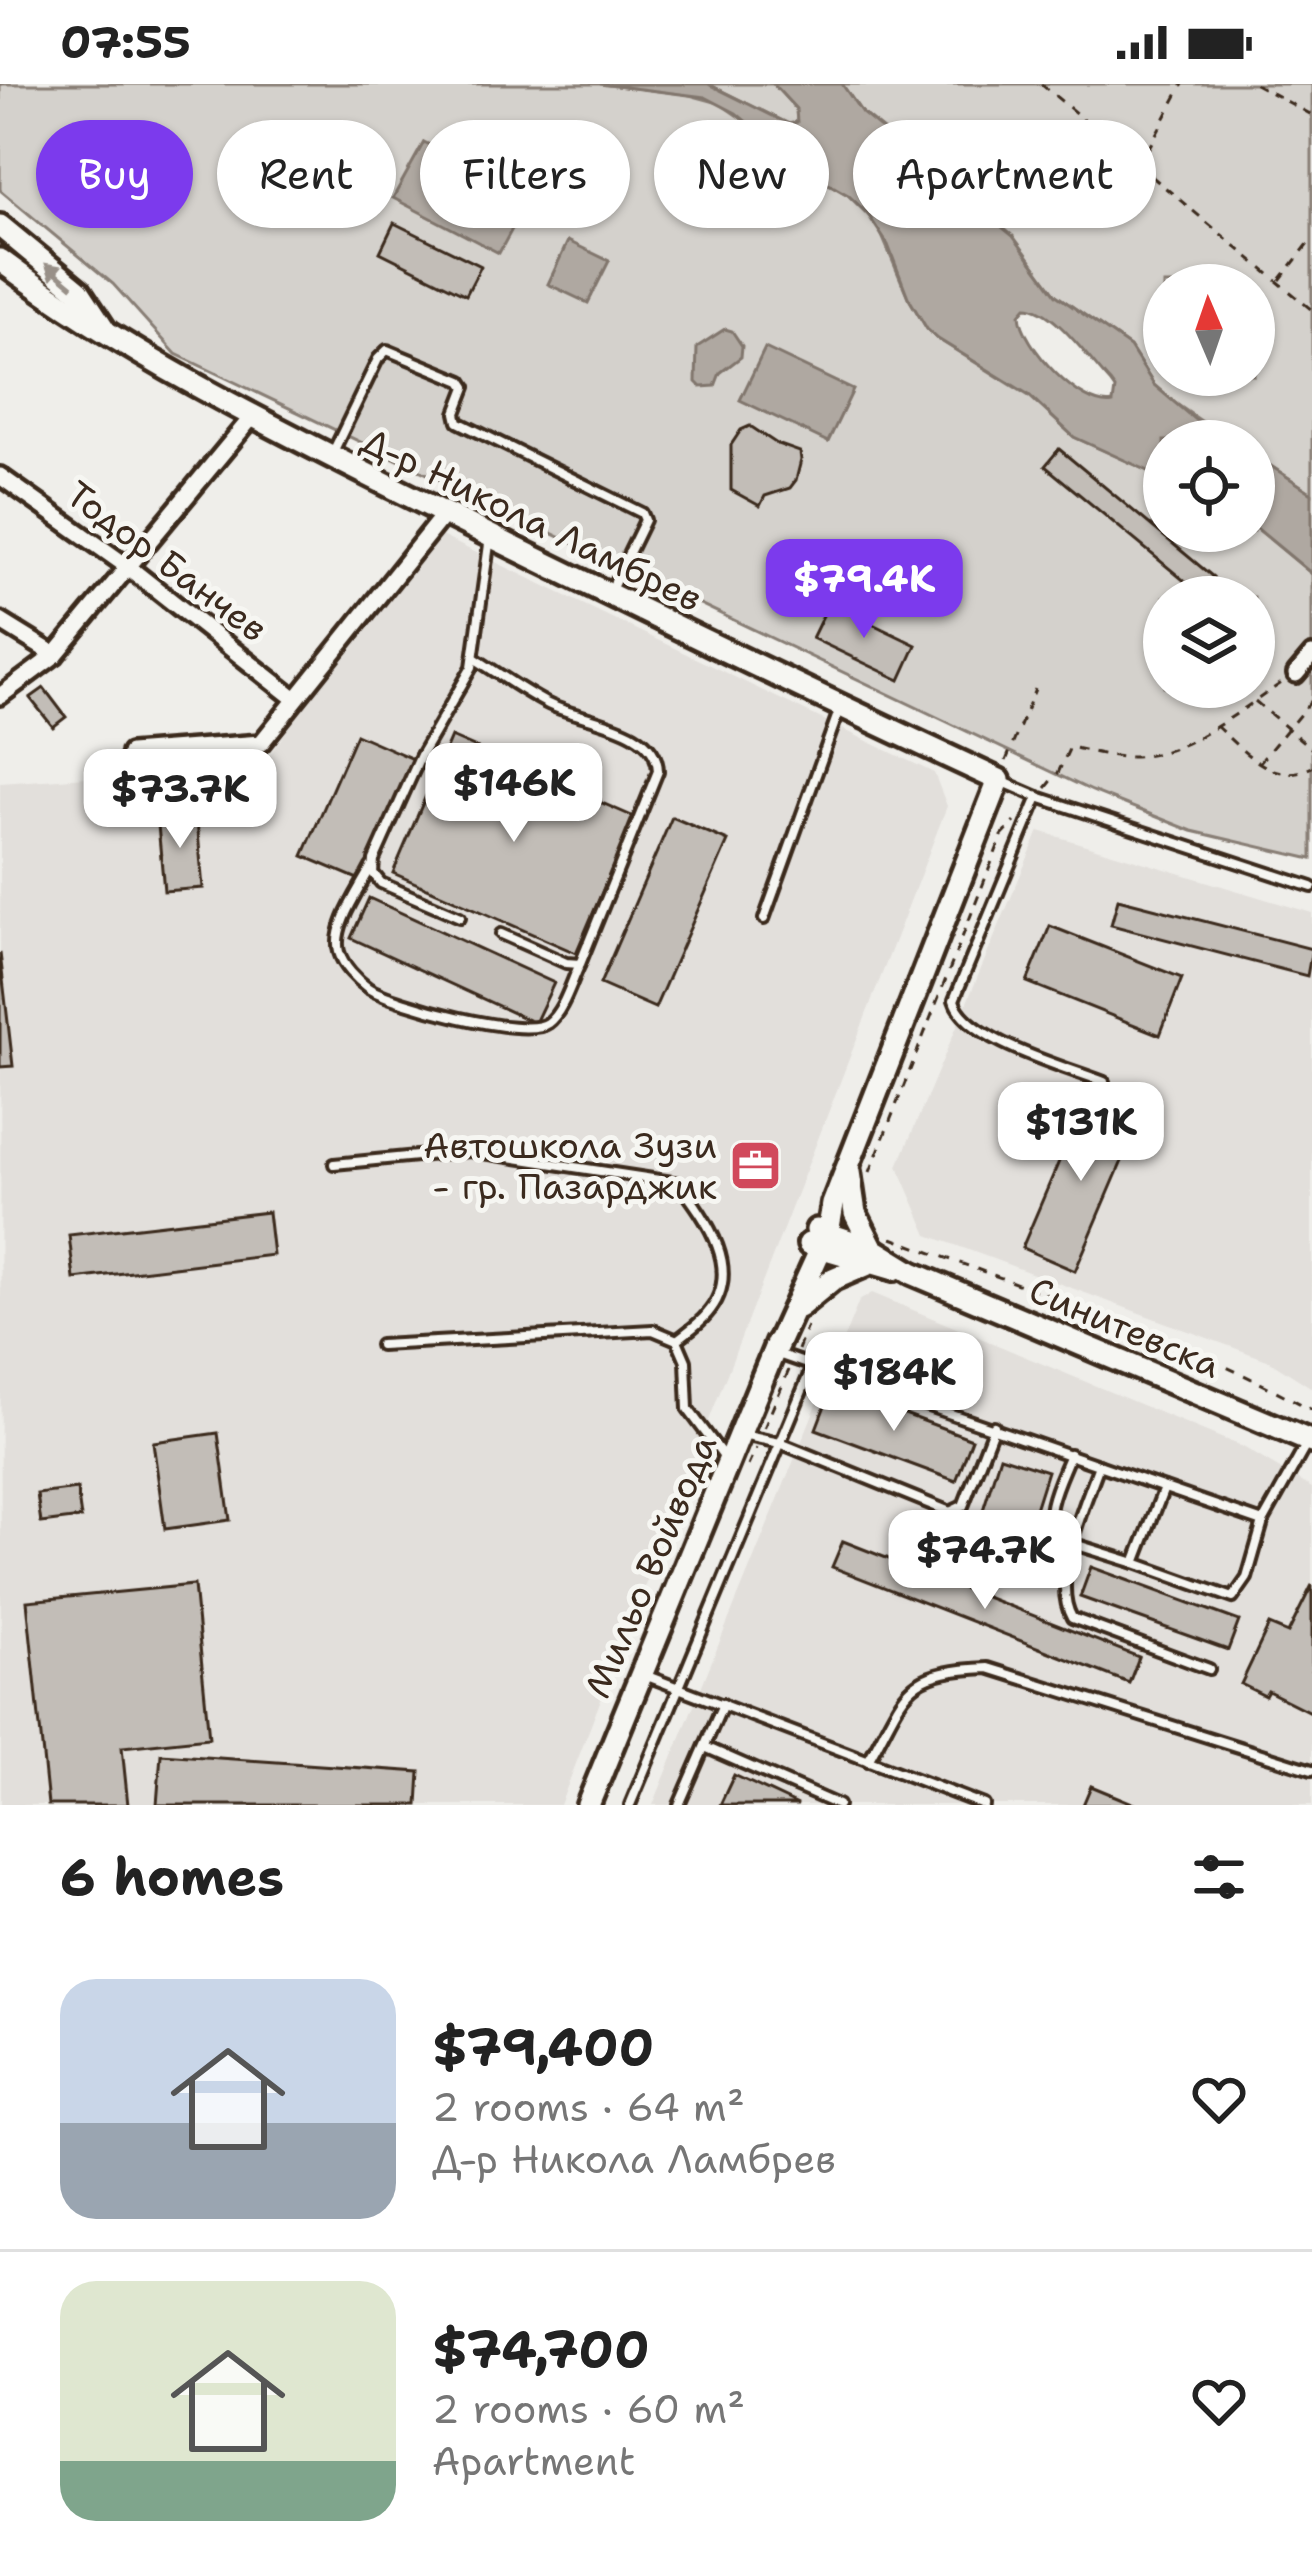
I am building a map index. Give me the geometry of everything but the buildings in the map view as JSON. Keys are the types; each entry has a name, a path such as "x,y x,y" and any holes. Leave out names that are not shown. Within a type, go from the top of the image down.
{"street":[{"name":"Д-р Никола Ламбрев","path":"0,226 79,291 108,334"},
{"name":"Д-р Никола Ламбрев","path":"0,260 108,334 252,417 840,707 999,780"},
{"path":"0,696 55,656 252,417"},
{"name":"Тодор Банчев","path":"0,476 128,567 295,698"},
{"path":"130,753 261,743 445,513"},
{"path":"0,620 55,656"},
{"path":"1296,674 1312,655"},
{"name":"Мильо Войвода","path":"784,1356 819,1239 833,1204 858,1171 999,780"},
{"path":"802,1315 833,1280 876,1250 855,1213 858,1171"},
{"name":"Мильо Войвода","path":"588,1805 729,1463 750,1437 802,1315 819,1239"},
{"name":"Синитевска","path":"819,1239 876,1250 912,1273 1310,1441"}],"lane":[{"path":"331,457 378,359 387,350 462,381 466,387 456,413 458,422 644,516 609,593"},
{"path":"475,658 550,706 653,748 658,758 658,771 580,964 557,1012 547,1024 530,1030 487,1024 370,989 349,970 337,937 421,755 475,658 491,536"},
{"path":"764,919 840,707"},
{"path":"999,780 1312,886"},
{"path":"1038,797 955,1000 958,1014 980,1032 1104,1082"},
{"path":"374,860 373,873 381,883 460,917"},
{"path":"501,934 566,963 580,964"},
{"path":"334,1164 469,1151 679,1183 722,1251 721,1284 710,1312 677,1340"},
{"path":"380,1345 653,1330 677,1340 686,1361 688,1409 729,1463"},
{"path":"784,1356 1264,1522"},
{"path":"630,1805 812,1367"},
{"path":"750,1437 780,1443 950,1512 963,1506 994,1426"},
{"path":"1070,1454 1048,1516 1054,1538 1233,1598 1246,1578 1264,1522 1310,1441"},
{"path":"1099,1465 1072,1543 1064,1592 1072,1618 1209,1669"},
{"path":"1135,1563 1164,1488"},
{"path":"868,1761 914,1682 943,1670 988,1668 1312,1770"},
{"path":"640,1673 984,1805"},
{"path":"679,1805 723,1704"},
{"path":"705,1747 838,1805"}],"path":[{"path":"1041,84 1084,120"},
{"path":"1156,135 1184,84"},
{"path":"1255,84 1312,115"},
{"path":"1156,180 1312,310"},
{"path":"1279,282 1312,239"},
{"path":"1275,687 1296,674"},
{"path":"999,780 1034,689"},
{"path":"1259,763 1312,700"},
{"path":"858,1171 1002,836 1058,773 1070,747 1113,757 1144,756 1184,745 1241,708"},
{"path":"1263,708 1312,749"},
{"path":"1214,725 1259,763 1282,774 1312,767"},
{"path":"876,1250 1130,1328 1312,1410"},
{"path":"741,1483 750,1437 802,1315"}],"shaded area":[{"path":"0,84 600,84 686,94 719,103 744,120 654,120 654,228 829,228 829,184 853,200 853,228 879,228 908,297 938,339 1029,396 1074,437 1143,468 1143,552 1275,552 1275,543 1312,574 1312,859 1192,831 1092,791 176,354 113,284 46,228 193,228 193,120 36,120 36,220 0,190"},
{"path":"600,84 708,84 781,120 744,120 705,97"},
{"path":"708,84 773,84 796,109 797,120 781,120"},
{"path":"773,84 842,84 871,120 853,120 853,200 829,184 829,120 797,120 796,109"},
{"path":"842,84 1312,84 1312,493 1275,469 1275,420 1200,420 1166,396 1275,396 1275,264 1143,264 1143,368 1130,347 1056,295 1002,228 1156,228 1156,120 870,120"},
{"path":"420,149 420,212 396,200"},
{"path":"451,228 513,228 499,253"},
{"path":"877,228 1003,228 1056,295 1130,347 1143,368 1143,396 1167,396 1196,420 1143,420 1143,468 1074,437 1029,395 927,329 908,297","holes":["1026,307 1048,316 1110,382 1115,389 1113,403 1100,402 1070,386 1042,358 1020,314"]},
{"path":"568,241 609,261 588,303 548,284"},
{"path":"725,329 742,346 741,357 720,373 715,386 701,387 696,382 697,347"},
{"path":"765,348 853,390 828,442 740,400"},
{"path":"1275,469 1312,493 1312,574 1275,543"},
{"path":"431,531 934,773 947,806 560,1805 1,1805 0,783 262,765"},
{"path":"1039,831 1312,913 1312,1388 1270,1361 928,1235 898,1166"},
{"path":"872,1293 1243,1447 1312,1488 1312,1805 653,1805 859,1301"}],"place":[{"name":"Автошкола Зузи - гр. Пазарджик","path":"756,1166"}]}
